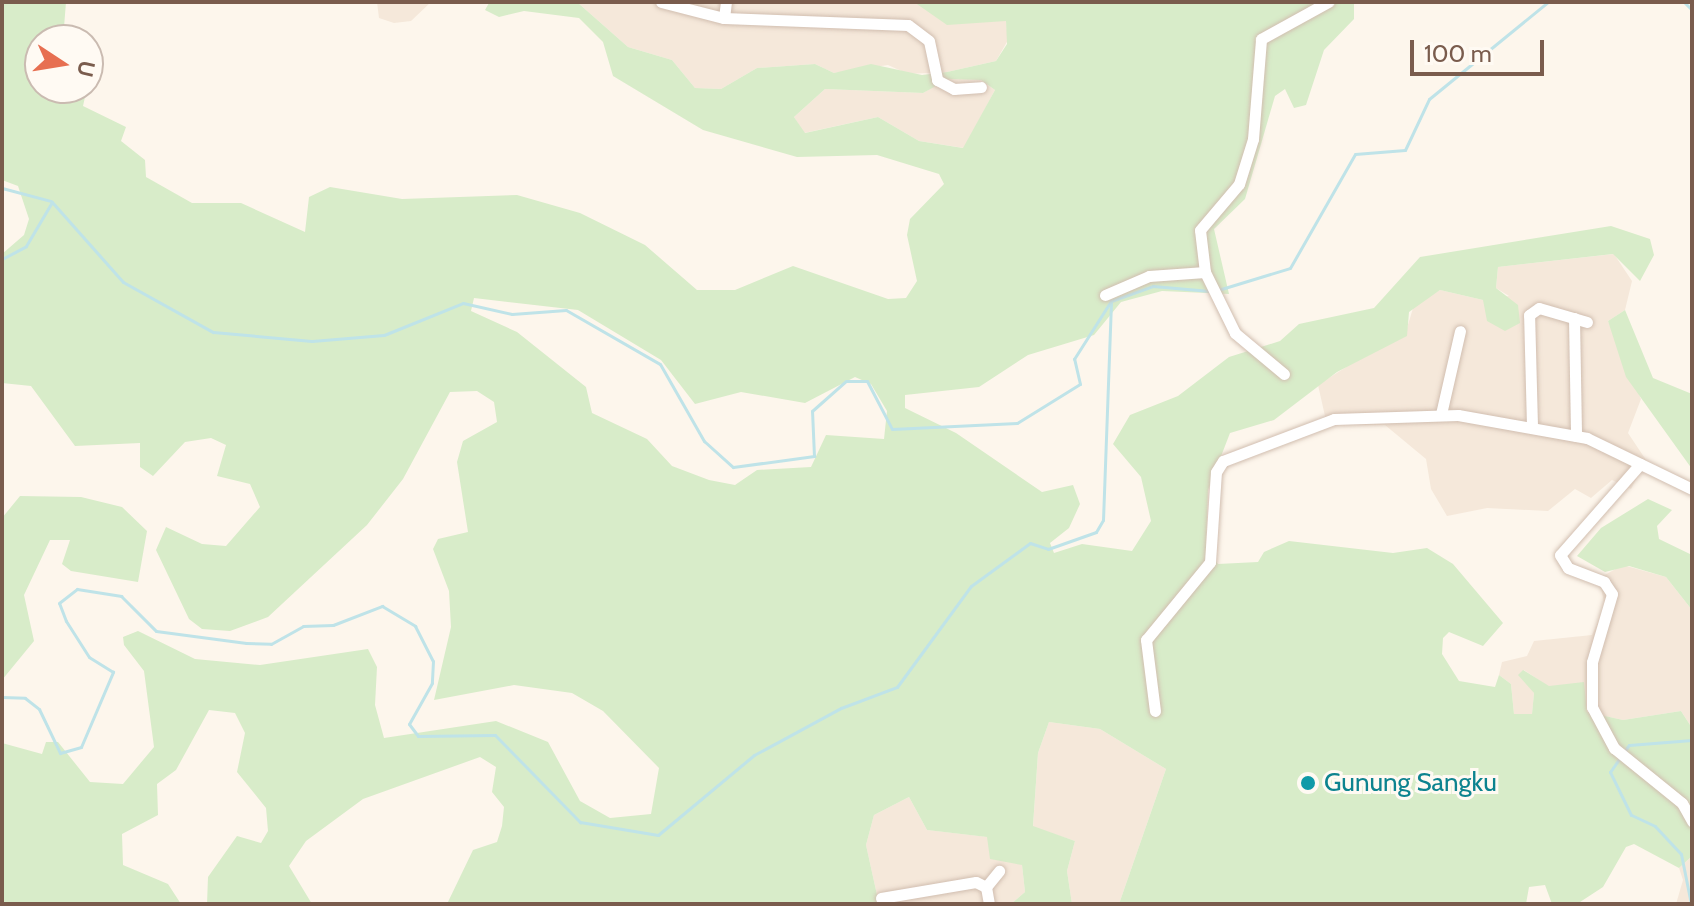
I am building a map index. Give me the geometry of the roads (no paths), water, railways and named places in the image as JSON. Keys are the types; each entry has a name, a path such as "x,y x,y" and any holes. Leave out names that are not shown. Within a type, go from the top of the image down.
{"street":[{"path":"661,2 724,18 908,25 929,41 937,80 954,89 981,87"},
{"path":"724,18 726,2"},
{"path":"1284,374 1235,333 1214,284 1205,272 1200,230 1234,196 1253,139 1257,45 1270,30 1328,2"},
{"path":"1105,295 1149,276 1205,272"},
{"path":"1532,426 1529,315 1539,308 1587,322"},
{"path":"1574,318 1576,436"},
{"path":"1441,414 1460,331"},
{"path":"1155,711 1146,640 1210,562 1218,465 1334,419 1441,414 1532,426 1576,436 1692,489"},
{"path":"1640,464 1560,555 1568,568 1604,582 1612,594 1590,688 1614,748 1627,762 1682,803 1692,821"},
{"path":"989,904 986,887 999,871"},
{"path":"881,898 976,882 986,887"}],"waterway":[{"path":"1218,290 1290,268 1355,154 1405,150 1429,99 1548,2"},
{"path":"1684,2 1692,10"},
{"path":"2,188 51,201"},
{"path":"2,259 26,246 52,202 123,282 213,332 312,341 384,335 463,303 512,314 566,310 660,364 704,441 733,467 814,456 812,411 846,381 867,381 892,429 1017,423 1080,384 1074,359 1111,301 1153,286 1210,291"},
{"path":"2,697 25,698 39,709 60,753 81,747 113,672 89,657 66,621 59,603 77,589 121,596 156,631 246,643 271,644 303,626 333,625 382,606 415,626 433,661 432,683 409,724 418,736 495,735 580,822 658,835 754,755 841,708 897,687 971,586 1030,543 1048,549 1096,532 1103,520 1111,302"},
{"path":"1691,904 1681,854 1655,826 1631,815 1610,772 1629,745 1692,740"}],"place":[{"name":"Gunung Sangku","path":"1308,783"}]}
